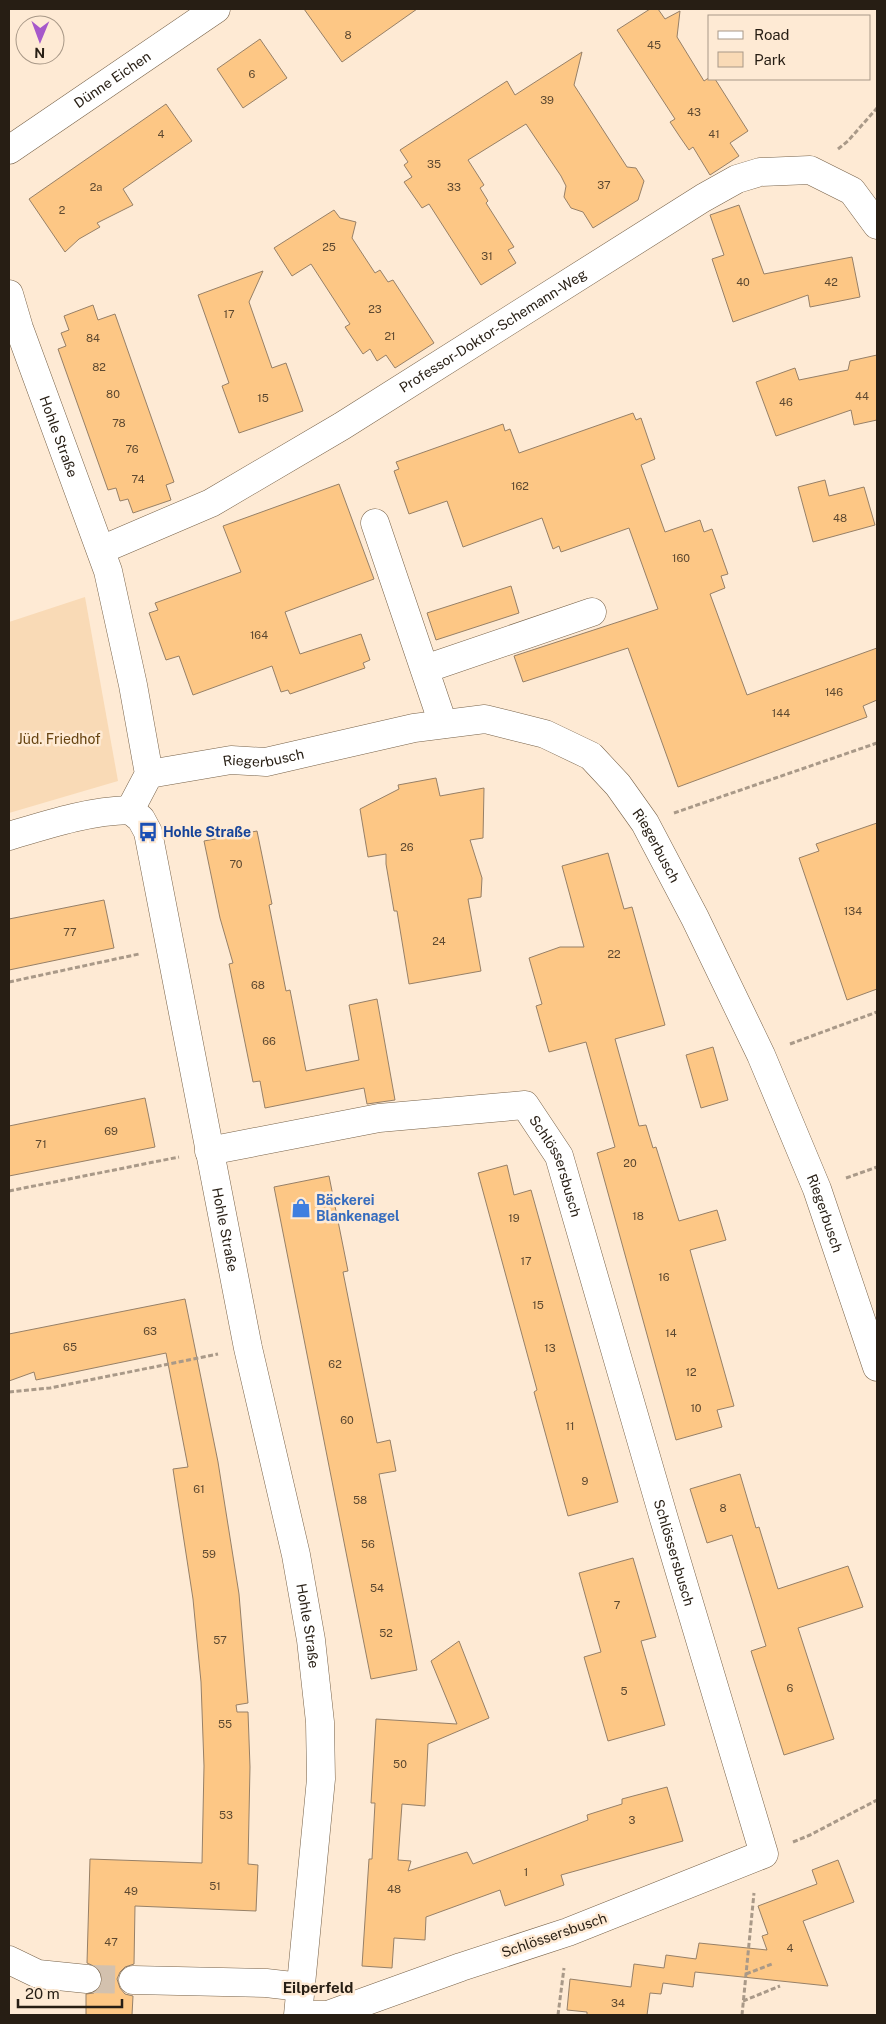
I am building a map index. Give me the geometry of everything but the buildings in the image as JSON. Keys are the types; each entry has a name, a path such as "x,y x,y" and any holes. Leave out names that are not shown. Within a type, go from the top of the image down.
{"street":[{"name":"Dünne Eichen","path":"9,150 216,9"},
{"name":"Professor-Doktor-Schemann-Weg","path":"101,550 211,503 342,426 703,198 737,179 760,172 810,170 852,191 877,226"},
{"name":"Hohle Straße","path":"9,294 19,328 108,571 131,676 149,774"},
{"path":"376,523 443,724"},
{"path":"425,669 592,612"},
{"name":"Riegerbusch","path":"149,774 231,760 266,762 414,728 485,719 545,734 591,756 618,785 645,823 695,918 761,1055 817,1189 877,1367"},
{"path":"9,836 79,816 108,810 130,810 149,774"},
{"name":"Hohle Straße","path":"130,810 141,819 148,832 208,1151 248,1348 296,1554 311,1640 320,1722 321,1779 298,2015"},
{"name":"Schlössersbusch","path":"208,1151 379,1118 525,1105 559,1156 664,1518 756,1857 568,1932 461,1966 328,2015 314,2015"},
{"path":"9,1960 38,1974 87,1979"},
{"path":"133,1980 266,1983 301,1987"}],"path":[{"path":"810,170 848,141 877,108"},
{"path":"645,823 877,743"},
{"path":"9,982 171,947"},
{"path":"761,1055 877,1012"},
{"path":"9,1191 208,1151"},
{"path":"9,1392 50,1388 248,1348"},
{"path":"742,2015 756,1857 810,1836 877,1800"},
{"path":"558,2015 568,1932"},
{"path":"746,1974 772,1964"},
{"path":"743,2001 780,1986"}],"green space":[{"name":"Jüd. Friedhof","path":"85,597 118,781 9,813 9,622"}],"tunnel":[{"path":"87,1979 133,1980"}],"place":[{"name":"Hohle Straße","path":"148,832"},
{"name":"Bäckerei Blankenagel","path":"301,1208"}],"district":[{"name":"Eilperfeld","path":"318,1987"}]}
